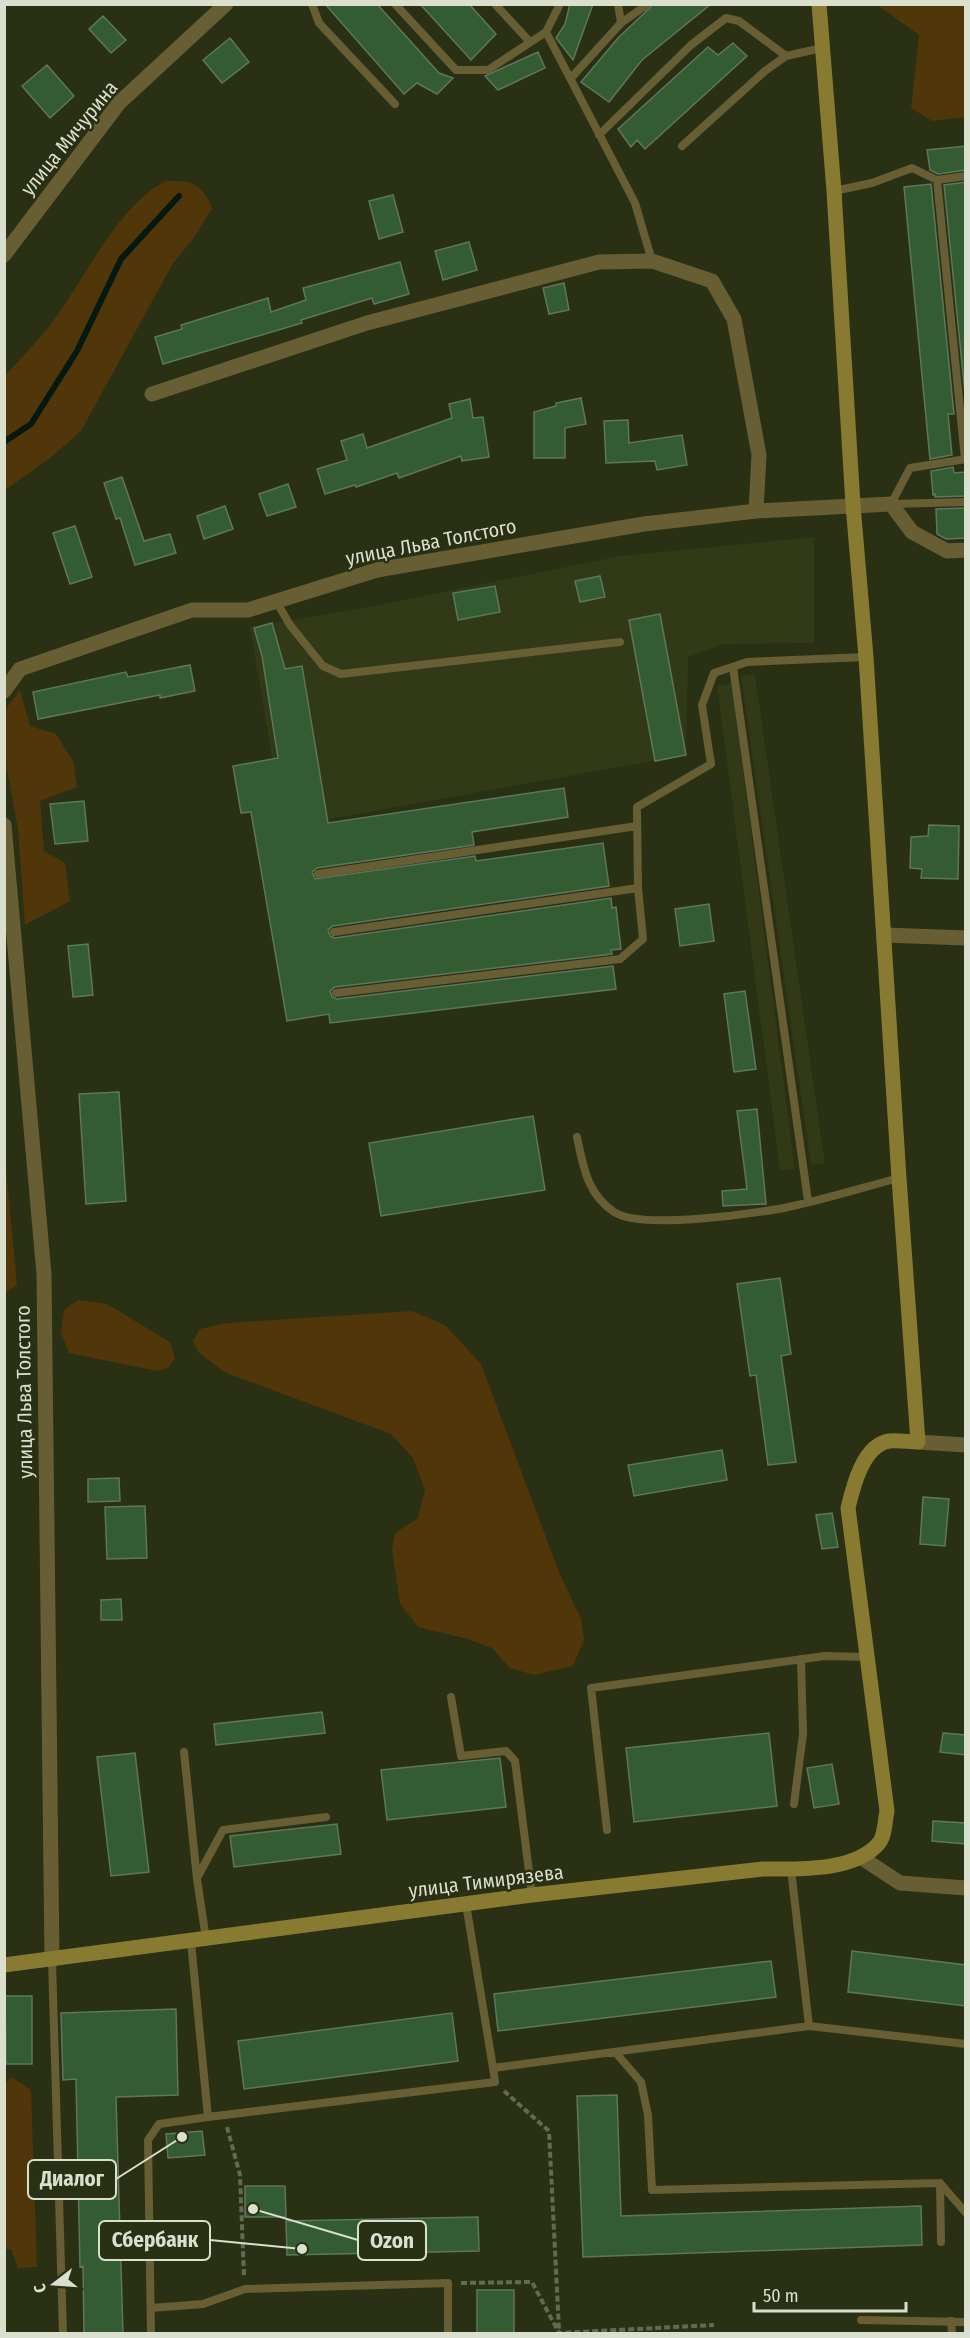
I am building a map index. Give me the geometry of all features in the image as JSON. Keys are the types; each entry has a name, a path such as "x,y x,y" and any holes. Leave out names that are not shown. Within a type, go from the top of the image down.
{"street":[{"name":"улица Мичурина","path":"4,255 119,103 226,4"},
{"path":"819,4 834,191 853,504 867,657 899,1178 918,1442"},
{"path":"152,394 366,322 599,262 652,261 712,281 734,320 759,455 756,511"},
{"name":"улица Льва Толстого","path":"4,691 12,669 192,610 248,610 377,570 644,524 756,511 853,504 891,504"},
{"path":"891,504 912,532 947,551 966,550"},
{"name":"улица Льва Толстого","path":"4,825 44,1274 52,1960"},
{"path":"885,934 966,938"},
{"path":"966,1445 886,1441 867,1456 854,1483 848,1508 887,1812 881,1842 862,1858 900,1883 966,1888"},
{"name":"улица Тимирязева","path":"4,1965 532,1895 763,1869 791,1869 847,1863 862,1858"}],"lane":[{"path":"312,4 319,23 395,104"},
{"path":"395,4 456,70 488,70 546,32 560,4"},
{"path":"495,4 530,42"},
{"path":"618,4 621,23"},
{"path":"571,78 621,23 648,4"},
{"path":"598,135 691,45 726,18 738,21 786,56"},
{"path":"546,32 635,203 652,261"},
{"path":"682,146 765,71 786,56 822,48"},
{"path":"834,191 872,183 912,168 937,180 966,176"},
{"path":"937,180 965,459 910,468 891,504 966,502"},
{"path":"276,601 291,625 323,666 341,674 620,642"},
{"path":"336,993 620,960 642,939 638,888 637,807 711,764 702,705 714,673 747,662 867,657"},
{"path":"733,667 808,1202"},
{"path":"318,874 638,826"},
{"path":"334,932 638,888"},
{"path":"577,1137 586,1180 597,1197 614,1212 628,1219 674,1221 784,1208 899,1178"},
{"path":"607,1830 591,1688 665,1680 825,1656 866,1657"},
{"path":"794,1804 803,1734 801,1659"},
{"path":"451,1697 461,1756 506,1751 515,1761 532,1895"},
{"path":"184,1752 197,1879 208,2117"},
{"path":"197,1879 223,1830 326,1816"},
{"path":"791,1869 809,2026"},
{"path":"151,2334 148,2140 159,2124 495,2082 466,1904"},
{"path":"52,1960 63,2334"},
{"path":"493,2068 616,2054 809,2026 966,2044"},
{"path":"616,2054 641,2082 648,2115 652,2190 940,2183"},
{"path":"940,2183 966,2213"},
{"path":"940,2183 940,2242"},
{"path":"151,2308 203,2304 245,2289 448,2283 448,2334"},
{"path":"861,2320 966,2322"},
{"path":"951,2321 952,2334"}],"path":[{"path":"495,2082 549,2131 559,2333"},
{"path":"224,2115 240,2175 245,2289"},
{"path":"448,2283 532,2282 559,2333"},
{"path":"559,2333 714,2325"}],"shaded area":[{"path":"877,5 965,5 965,117 932,121 911,108 919,35"},
{"path":"165,181 194,184 204,192 212,208 195,236 172,265 81,431 50,458 5,490 5,376 51,324 116,227 131,209"},
{"path":"814,537 814,643 725,644 688,657 686,755 330,819 282,819 250,627 374,606 620,556"},
{"path":"755,674 825,1163 811,1165 741,676"},
{"path":"732,684 795,1169 780,1171 717,685"},
{"path":"20,690 30,726 56,734 73,761 77,787 40,801 44,851 65,863 70,901 25,925 18,829 4,754 5,710"},
{"path":"4,1148 17,1285 5,1293 4,1293"},
{"path":"78,1300 107,1304 170,1342 175,1358 168,1368 157,1371 69,1353 61,1332 64,1310"},
{"path":"412,1311 445,1325 481,1364 559,1572 581,1619 584,1640 573,1666 534,1675 510,1668 492,1648 468,1639 418,1627 400,1603 392,1550 395,1533 418,1518 425,1490 413,1458 391,1434 226,1373 199,1353 193,1341 200,1329 227,1323"},
{"path":"12,2077 31,2090 37,2267 18,2268 11,2249 5,2249 4,2084"}],"building":[{"path":"325,4 377,4 439,73 453,78 437,94 417,83 404,94"},
{"path":"420,4 469,4 496,34 471,60"},
{"path":"570,4 593,4 573,60 556,38 565,24"},
{"path":"654,4 711,4 642,60 609,102 581,82 618,38"},
{"path":"103,16 126,40 111,53 89,29"},
{"path":"230,38 249,62 222,83 203,60"},
{"path":"733,43 747,56 645,149 637,140 631,147 618,129 708,47 718,55"},
{"path":"538,52 545,68 498,90 485,76"},
{"path":"47,65 74,96 50,118 22,86"},
{"path":"966,146 966,170 938,174 930,170 927,150"},
{"path":"966,182 966,404 944,185"},
{"path":"931,184 954,414 948,414 952,455 930,459 904,187"},
{"path":"393,195 403,232 379,239 369,201"},
{"path":"469,242 477,270 443,280 435,251"},
{"path":"400,262 409,294 374,304 372,298 301,320 302,323 163,364 155,337 182,329 181,325 268,298 271,312 306,300 303,288"},
{"path":"564,283 569,310 549,314 543,288"},
{"path":"581,398 586,424 565,428 565,458 534,458 534,412 556,406 556,403"},
{"path":"470,399 473,418 483,417 489,457 462,461 461,456 399,478 397,473 356,487 355,485 325,494 317,469 347,460 341,441 363,434 367,448 452,418 449,404"},
{"path":"628,420 629,443 682,435 687,465 657,470 655,461 606,463 604,421"},
{"path":"953,467 954,473 966,472 966,496 935,497 931,471"},
{"path":"122,477 144,541 170,534 176,553 135,565 120,518 116,519 104,483"},
{"path":"288,484 296,507 267,516 259,494"},
{"path":"225,506 233,529 204,539 197,516"},
{"path":"966,508 966,538 946,539 937,534 936,509"},
{"path":"75,526 92,577 70,584 53,533"},
{"path":"600,576 605,597 580,602 575,581"},
{"path":"495,586 500,612 458,620 453,593"},
{"path":"660,614 686,755 655,761 629,620"},
{"path":"272,623 285,669 302,666 328,823 564,788 568,817 472,832 474,845 317,868 312,872 315,879 475,856 476,861 603,843 609,886 333,926 328,930 330,936 335,938 611,898 612,908 616,907 621,949 611,950 612,954 335,987 330,991 332,997 337,999 613,966 616,989 330,1023 329,1014 287,1021 251,812 241,813 233,766 278,758 262,656 254,628"},
{"path":"190,665 195,691 160,698 160,695 38,719 33,692 126,672 128,677"},
{"path":"84,801 88,841 55,844 50,804"},
{"path":"929,825 959,826 958,879 921,878 922,869 910,868 911,837 928,836"},
{"path":"709,904 714,941 680,946 675,909"},
{"path":"88,944 93,995 73,997 68,946"},
{"path":"745,991 756,1069 734,1072 724,994"},
{"path":"119,1092 126,1201 86,1204 79,1094"},
{"path":"757,1109 766,1204 723,1206 722,1191 747,1189 737,1111"},
{"path":"533,1116 545,1190 381,1216 369,1143"},
{"path":"780,1278 791,1354 781,1356 796,1462 768,1465 756,1375 750,1376 737,1284"},
{"path":"722,1450 727,1480 634,1496 628,1465"},
{"path":"119,1478 120,1501 88,1502 88,1479"},
{"path":"923,1497 949,1499 945,1546 920,1544"},
{"path":"145,1506 147,1558 107,1559 105,1507"},
{"path":"832,1513 838,1547 822,1549 816,1515"},
{"path":"121,1599 122,1620 101,1620 101,1600"},
{"path":"322,1712 325,1733 216,1745 214,1724"},
{"path":"769,1733 777,1806 634,1822 626,1748"},
{"path":"943,1733 966,1735 966,1755 940,1752"},
{"path":"135,1753 149,1872 111,1876 97,1757"},
{"path":"500,1758 506,1807 387,1820 381,1770"},
{"path":"832,1764 839,1804 814,1808 807,1768"},
{"path":"933,1821 966,1823 966,1844 932,1841"},
{"path":"337,1824 341,1854 234,1867 230,1836"},
{"path":"852,1951 966,1965 966,2006 848,1992"},
{"path":"771,1961 776,1997 498,2031 494,1994"},
{"path":"5,1996 32,1996 32,2064 6,2064"},
{"path":"176,2009 178,2095 116,2097 123,2334 84,2334 83,2266 80,2267 76,2079 63,2080 61,2013"},
{"path":"452,2013 458,2061 244,2089 238,2041"},
{"path":"617,2095 621,2216 921,2206 922,2245 583,2257 577,2096"},
{"path":"202,2131 205,2155 168,2158 166,2134"},
{"path":"245,2186 285,2186 286,2217 245,2217"},
{"path":"478,2217 479,2251 287,2255 286,2221"},
{"path":"477,2290 514,2290 514,2334 477,2334"}],"waterway":[{"path":"4,442 31,424 77,351 121,259 179,196"}],"place":[{"name":"Диалог","path":"182,2137"},
{"name":"Ozon","path":"253,2209"},
{"name":"Сбербанк","path":"302,2249"}]}
